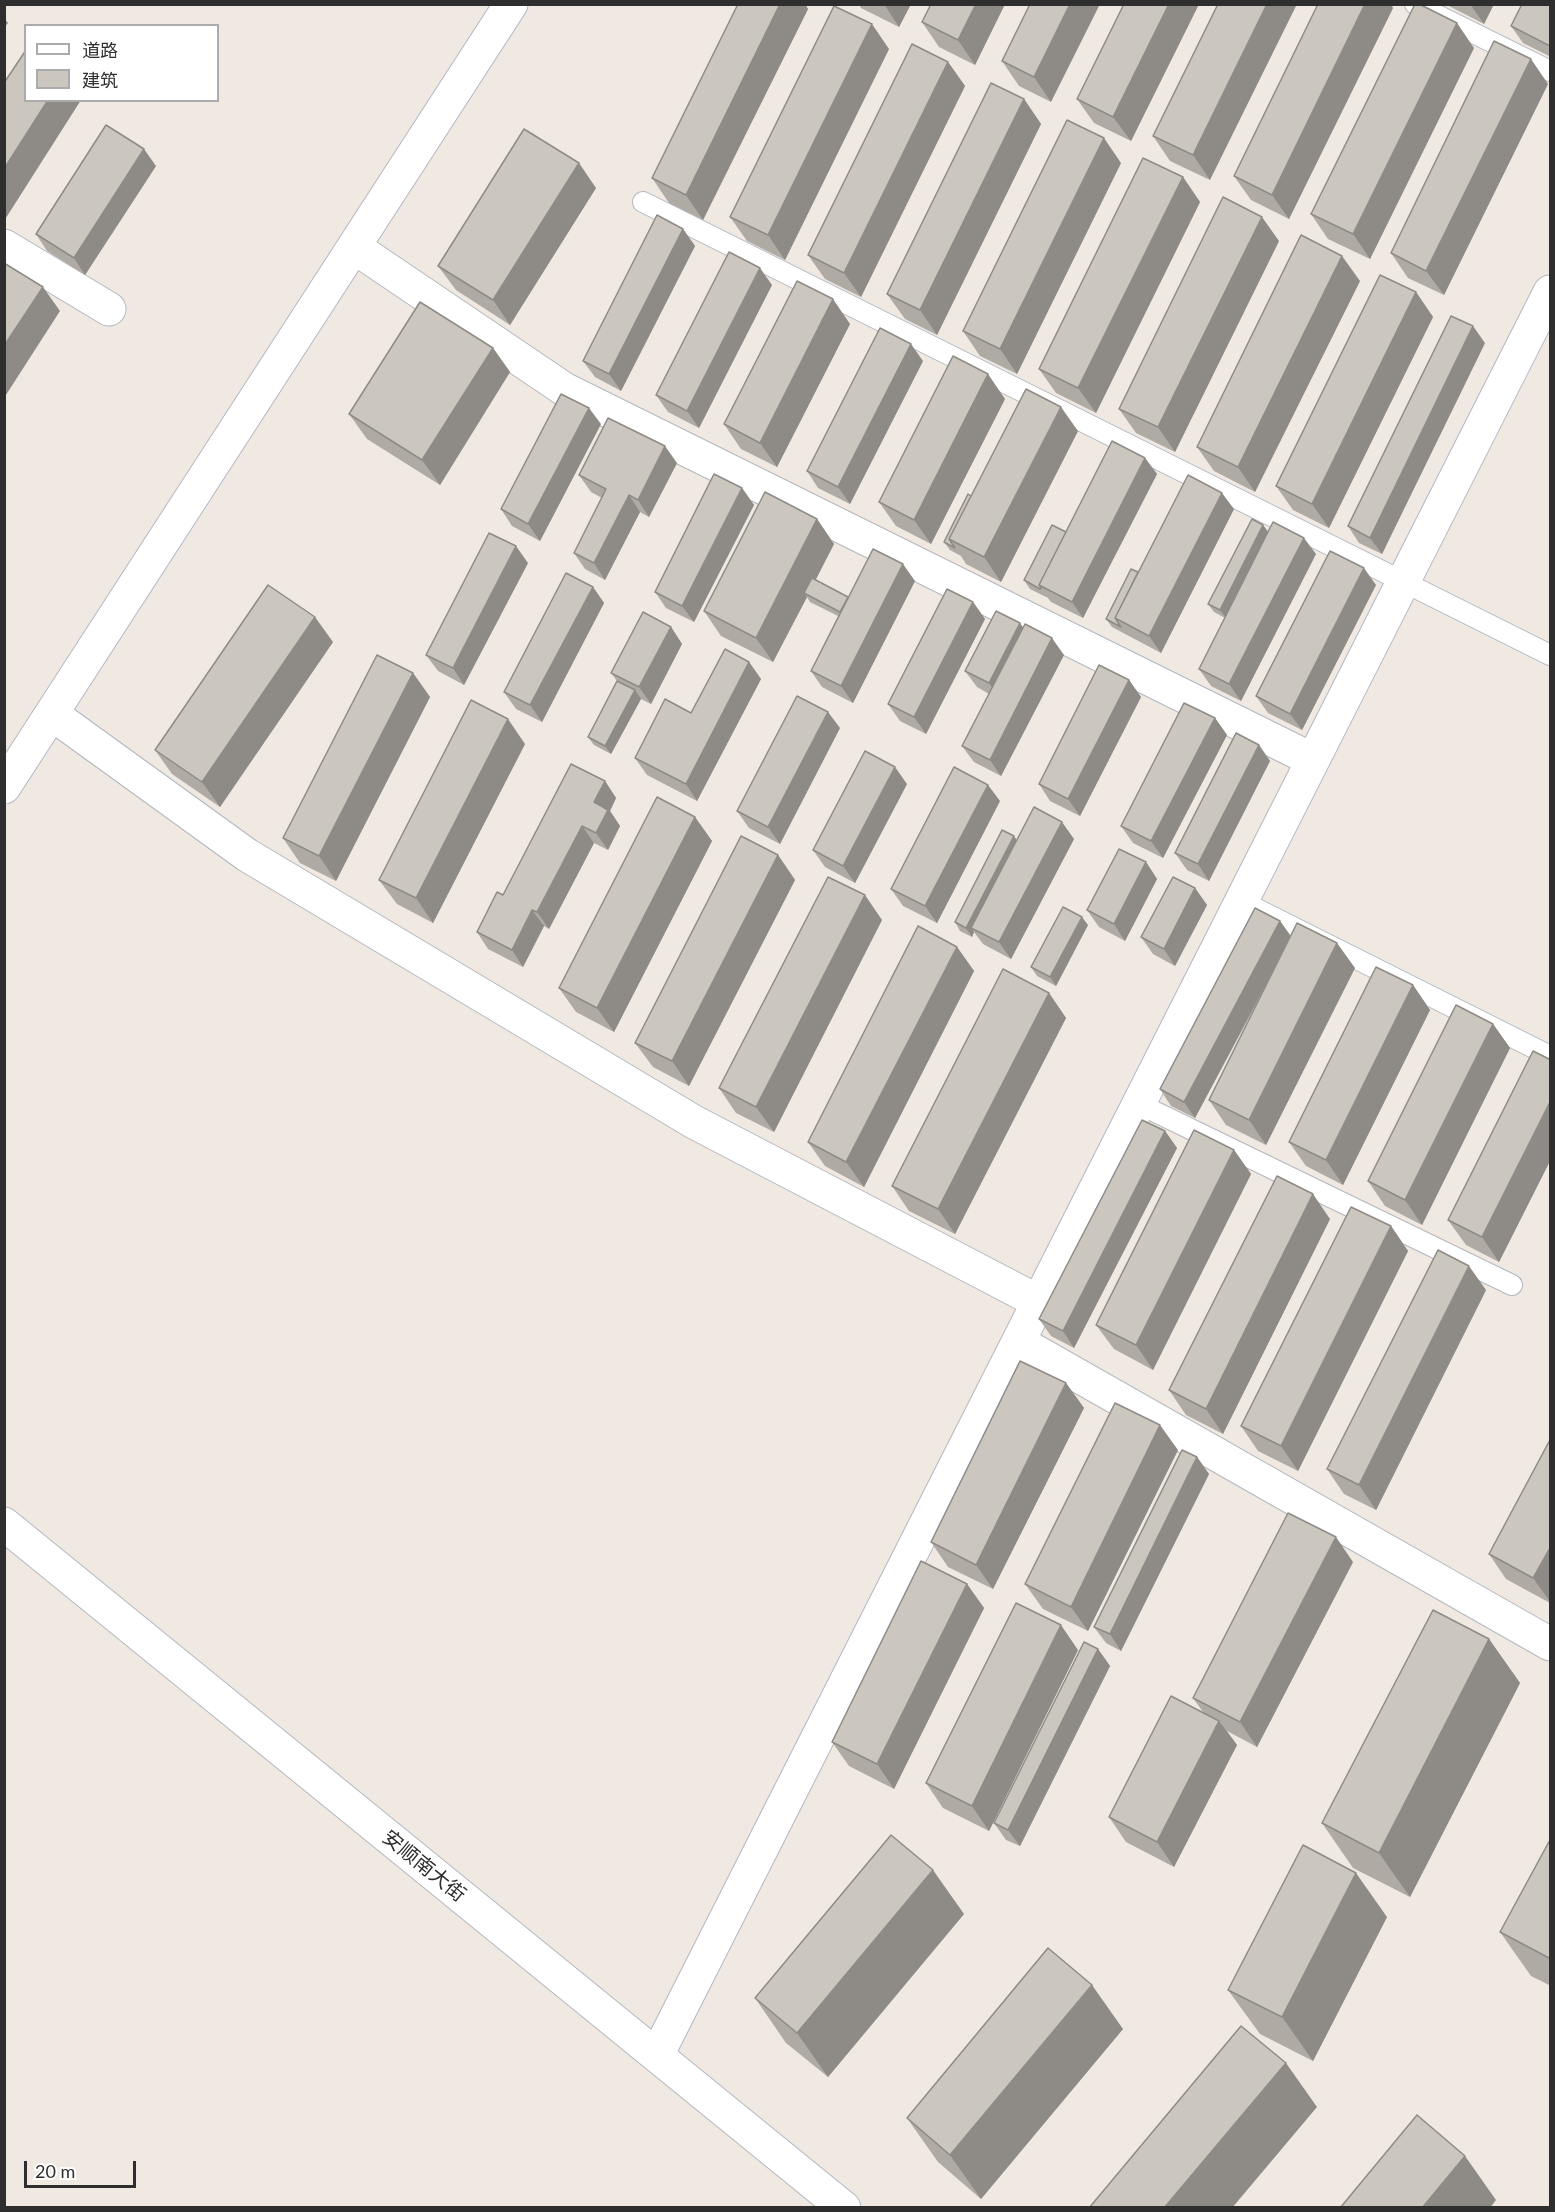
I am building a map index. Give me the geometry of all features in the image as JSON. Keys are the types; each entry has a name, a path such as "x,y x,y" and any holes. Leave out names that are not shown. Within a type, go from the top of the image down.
{"street":[{"path":"4,787 511,4"},
{"path":"4,246 108,309"},
{"path":"354,247 564,389 1313,760"},
{"path":"657,2055 1551,292"},
{"path":"52,714 247,855 674,1110 1039,1302"},
{"path":"1018,1342 1551,1644"},
{"name":"安顺南大街","path":"4,1524 844,2208"}],"lane":[{"path":"1415,4 1551,71"},
{"path":"643,202 1551,656"},
{"path":"1242,902 1551,1056"},
{"path":"1139,1104 1512,1285"}],"building":[{"path":"738,4 780,4 686,195 652,178"},
{"path":"931,4 976,4 958,40 922,22"},
{"path":"1030,4 1070,4 1034,77 1002,61"},
{"path":"1124,4 1169,4 1113,117 1077,99"},
{"path":"1218,4 1267,4 1193,155 1153,136"},
{"path":"1318,4 1365,4 1272,195 1234,176"},
{"path":"1415,4 1457,23 1353,234 1311,214"},
{"path":"1522,4 1551,4 1550,46 1511,26"},
{"path":"834,6 872,24 768,235 730,217"},
{"path":"1494,41 1531,59 1426,271 1391,253"},
{"path":"912,44 948,62 844,273 808,255"},
{"path":"24,53 24,102 47,102 4,169 4,83"},
{"path":"991,83 1024,99 920,310 887,294"},
{"path":"1067,120 1104,138 1000,349 963,331"},
{"path":"106,125 144,149 74,258 36,234"},
{"path":"524,129 579,163 493,300 438,266"},
{"path":"1143,158 1183,177 1078,388 1039,369"},
{"path":"1223,197 1262,217 1158,427 1119,409"},
{"path":"657,215 683,229 609,374 583,361"},
{"path":"1301,235 1342,256 1238,467 1197,447"},
{"path":"729,252 760,268 687,411 656,395"},
{"path":"4,263 43,287 4,346"},
{"path":"1380,275 1416,292 1312,504 1276,486"},
{"path":"797,281 833,299 760,443 724,424"},
{"path":"420,302 493,348 422,460 349,414"},
{"path":"1451,316 1473,326 1370,538 1348,526"},
{"path":"880,328 911,344 838,487 807,471"},
{"path":"953,356 988,374 914,520 879,502"},
{"path":"1026,389 1061,407 984,557 949,539"},
{"path":"561,394 589,408 528,524 501,509"},
{"path":"608,418 665,446 638,500 629,495 594,563 574,553 606,489 579,475"},
{"path":"1112,441 1145,458 1072,602 1039,585"},
{"path":"714,474 742,488 682,606 655,592"},
{"path":"1188,475 1222,493 1149,636 1115,618"},
{"path":"765,492 817,519 756,638 704,611"},
{"path":"968,494 971,496 949,539 955,548 944,542"},
{"path":"1252,519 1263,525 1220,610 1208,604"},
{"path":"1273,522 1304,538 1229,684 1199,669"},
{"path":"1052,525 1066,532 1039,585 1040,589 1024,580"},
{"path":"489,533 516,546 453,668 426,655"},
{"path":"873,549 903,564 841,686 811,671"},
{"path":"1330,551 1364,568 1290,714 1256,696"},
{"path":"1131,569 1138,572 1115,618 1121,627 1106,619"},
{"path":"566,573 593,587 530,705 504,692"},
{"path":"812,578 848,597 840,612 804,593"},
{"path":"268,585 315,617 202,782 155,750"},
{"path":"947,589 973,602 914,717 888,704"},
{"path":"996,611 1020,623 989,683 965,671"},
{"path":"643,612 671,627 639,687 611,673"},
{"path":"1025,624 1052,638 990,760 962,746"},
{"path":"725,649 749,662 686,784 635,758 665,699 691,713"},
{"path":"377,655 413,673 319,856 283,838"},
{"path":"1099,665 1129,680 1068,799 1039,784"},
{"path":"617,681 635,690 605,746 588,737"},
{"path":"797,696 828,712 768,827 737,811"},
{"path":"471,700 508,719 416,898 379,880"},
{"path":"1184,703 1215,718 1151,841 1121,826"},
{"path":"1236,733 1259,745 1198,864 1175,853"},
{"path":"865,751 895,767 843,866 813,850"},
{"path":"571,764 605,781 594,802 608,810 596,833 582,826 537,912 532,910 512,950 477,932 497,892 503,895"},
{"path":"954,767 988,785 925,906 891,889"},
{"path":"657,797 695,817 597,1008 559,988"},
{"path":"1034,807 1062,822 999,942 971,928"},
{"path":"1002,830 1014,836 966,928 955,922"},
{"path":"741,836 778,855 672,1061 635,1043"},
{"path":"1119,849 1146,862 1114,924 1087,910"},
{"path":"828,877 865,895 756,1107 719,1088"},
{"path":"1173,877 1195,888 1164,949 1141,937"},
{"path":"1063,907 1082,917 1050,977 1031,967"},
{"path":"1255,908 1280,921 1184,1102 1160,1089"},
{"path":"1297,923 1337,943 1249,1120 1209,1100"},
{"path":"918,926 957,947 846,1162 808,1142"},
{"path":"1376,967 1413,985 1326,1160 1289,1142"},
{"path":"1003,969 1049,993 938,1209 892,1186"},
{"path":"1456,1005 1493,1024 1405,1200 1368,1181"},
{"path":"1533,1051 1551,1060 1551,1100 1482,1237 1448,1220"},
{"path":"1142,1120 1165,1131 1063,1331 1039,1319"},
{"path":"1194,1130 1234,1150 1136,1345 1096,1325"},
{"path":"1277,1176 1313,1194 1206,1409 1169,1390"},
{"path":"1351,1207 1391,1226 1281,1446 1241,1426"},
{"path":"1438,1250 1469,1266 1359,1485 1327,1469"},
{"path":"1020,1361 1066,1383 976,1565 931,1542"},
{"path":"1115,1403 1160,1425 1071,1607 1025,1584"},
{"path":"1551,1438 1551,1546 1533,1578 1489,1554"},
{"path":"1182,1450 1197,1457 1110,1634 1094,1627"},
{"path":"1288,1513 1336,1537 1240,1722 1193,1698"},
{"path":"921,1561 967,1584 877,1764 832,1742"},
{"path":"1016,1603 1061,1625 972,1806 926,1783"},
{"path":"1433,1610 1489,1639 1379,1853 1322,1823"},
{"path":"1084,1642 1098,1649 1008,1830 994,1823"},
{"path":"1171,1696 1219,1721 1157,1842 1109,1817"},
{"path":"891,1835 933,1870 797,2033 755,1998"},
{"path":"1551,1838 1551,1959 1500,1932"},
{"path":"1303,1845 1356,1873 1282,2017 1228,1990"},
{"path":"1048,1948 1092,1985 950,2155 907,2118"},
{"path":"1241,2026 1286,2063 1164,2208 1089,2208"},
{"path":"1417,2115 1465,2156 1422,2208 1340,2208"}]}
